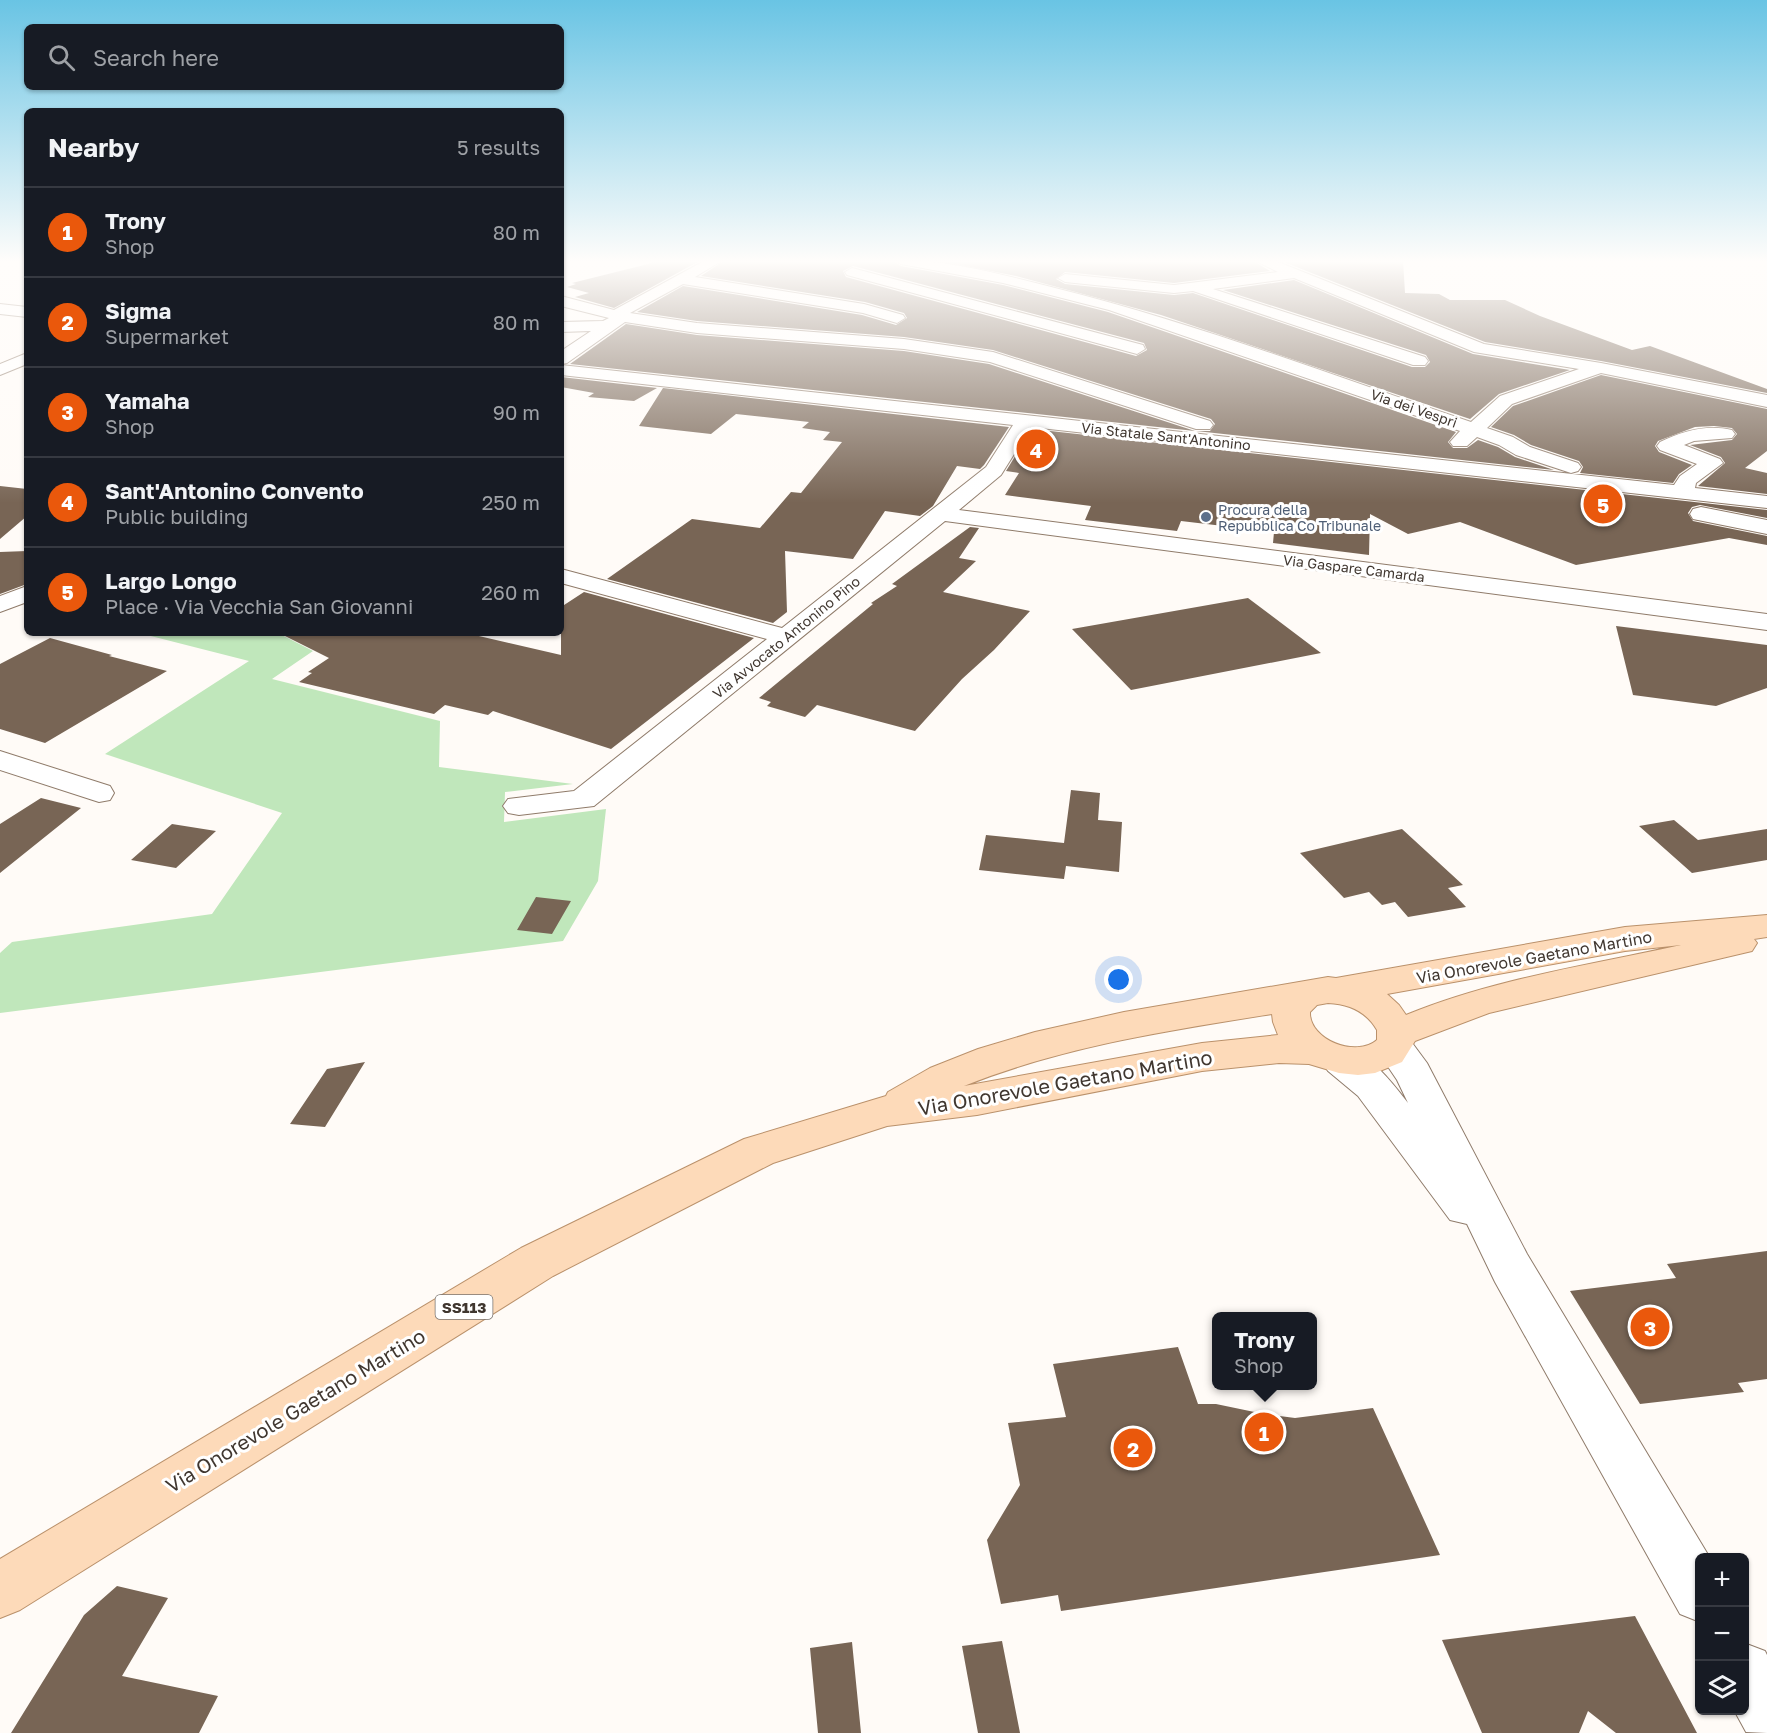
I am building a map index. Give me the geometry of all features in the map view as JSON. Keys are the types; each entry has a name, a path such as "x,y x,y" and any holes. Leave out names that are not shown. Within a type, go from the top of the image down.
{"main road":[{"name":"Via Onorevole Gaetano Martino","path":"887,1112 948,1076 1000,1057 1105,1029 1625,939 1767,926"},
{"name":"Via Onorevole Gaetano Martino","path":"1395,1040 1432,1017 1515,993 1692,956 1767,935"},
{"path":"1321,993 1363,997 1390,1019 1395,1040 1386,1054 1374,1060 1328,1055 1300,1039 1291,1023 1293,1007 1321,993"},
{"name":"Via Onorevole Gaetano Martino","path":"0,1590 537,1263 759,1151 887,1112 977,1100 1202,1057 1279,1049 1328,1055"}],"street":[{"path":"564,357 588,341"},
{"path":"849,341 922,346 993,357 1180,419 1252,437 1279,448"},
{"path":"1107,341 1137,349"},
{"name":"Via dei Vespri","path":"1213,341 1506,441 1523,451 1601,478 1603,484"},
{"path":"1228,346 1248,341"},
{"path":"1359,341 1419,361"},
{"path":"1462,341 1508,363 1556,382"},
{"path":"1457,354 1480,348 1601,368 1767,401"},
{"path":"0,370 24,359"},
{"path":"1437,466 1472,429 1506,400 1601,368"},
{"name":"Via Statale Sant'Antonino","path":"564,370 1690,494"},
{"path":"1344,385 1372,377"},
{"name":"Via Avvocato Antonino Pino","path":"519,806 583,799 994,471 1025,421"},
{"path":"1725,434 1690,435 1667,446 1713,463 1687,480 1690,494 1767,502"},
{"path":"1603,484 1611,490 1704,515 1767,527"},
{"name":"Via Gaspare Camarda","path":"940,514 1767,621"},
{"path":"564,577 787,637"},
{"path":"0,605 24,594"},
{"path":"0,760 99,793"},
{"path":"1395,1040 1511,1268 1695,1585"},
{"path":"1328,1055 1372,1086 1511,1268"},
{"path":"1749,1680 1767,1711"}],"green space":[{"path":"151,636 284,636 313,651 272,679 440,721 439,767 573,784 505,792 504,822 606,809 598,881 563,941 0,1013 0,953 12,942 212,914 282,813 105,754 249,661"}],"building":[{"path":"602,341 773,341 904,351 989,364 1195,431 570,364"},
{"path":"931,341 1080,341 1136,356 1147,350 1144,343 1136,341 1192,341 1456,432 1448,442 1453,448 1467,448 1478,440 1498,447 1515,457 1554,470 1196,431 1210,431 1215,424 1211,419 993,350"},
{"path":"1238,341 1335,341 1412,367 1425,367 1430,362 1426,355 1382,341 1441,341 1473,354 1570,370 1499,394 1470,419"},
{"path":"1482,341 1607,341 1632,350 1650,346 1767,389 1767,393 1601,361"},
{"path":"1601,375 1767,409 1767,451 1745,468 1767,473 1767,494 1698,486 1725,463 1721,457 1690,445 1732,440 1737,434 1732,428 1695,427 1658,441 1655,446 1659,452 1692,465 1679,474 1673,483 1580,473 1583,467 1579,461 1531,445 1514,435 1491,427 1513,406"},
{"path":"564,377 657,388 634,401 588,397 594,393 564,388"},
{"path":"663,388 1009,427 980,469 957,466 933,506 920,516 885,511 853,559 785,551 787,612 773,623 607,579 692,519 760,528 791,492 801,493 842,442 823,440 830,432 802,428 809,422 736,414 711,434 639,426"},
{"path":"1032,429 1767,510 1767,518 1700,505 1692,507 1688,513 1693,521 1767,536 1767,545 1729,538 1576,565 1460,522 1408,534 1370,514 1369,555 1273,543 1274,532 1181,521 1177,531 1085,520 1091,506 1005,495 1019,473 1006,471"},
{"path":"0,486 24,489 24,519 0,539"},
{"path":"970,527 979,528 959,558 976,561 943,592 1030,611 994,650 962,679 915,731 817,705 805,717 767,706 771,702 759,698 873,604 871,603 897,586 892,584"},
{"path":"24,551 24,585 0,594 0,552"},
{"path":"584,592 754,638 611,749 493,711 488,715 445,705 434,714 299,682 312,673 308,672 329,658 285,636 479,636 561,655 561,636 564,636 564,605"},
{"path":"1248,598 1321,653 1131,690 1072,629"},
{"path":"1616,626 1767,645 1767,688 1716,706 1633,695"},
{"path":"50,638 167,671 45,743 0,729 0,664"},
{"path":"1071,790 1100,793 1098,820 1122,822 1119,872 1066,866 1064,879 979,870 986,835 1064,843"},
{"path":"41,798 81,808 0,873 0,824"},
{"path":"1674,820 1698,840 1767,829 1767,860 1692,873 1639,826"},
{"path":"172,824 216,831 176,868 131,860"},
{"path":"1402,829 1463,885 1448,888 1466,907 1408,917 1395,902 1382,905 1369,892 1344,898 1300,853"},
{"path":"536,897 571,901 552,934 517,930"},
{"path":"365,1062 325,1127 290,1124 327,1069"},
{"path":"1767,1251 1767,1379 1738,1383 1744,1392 1640,1404 1570,1291 1676,1278 1667,1264"},
{"path":"1178,1347 1198,1404 1216,1404 1295,1418 1373,1408 1440,1555 1061,1611 1058,1595 1001,1604 987,1540 1020,1485 1008,1423 1066,1417 1053,1364"},
{"path":"117,1586 168,1598 122,1676 218,1696 199,1733 11,1733 84,1615"},
{"path":"1635,1616 1697,1733 1616,1733 1588,1711 1579,1733 1482,1733 1442,1640"},
{"path":"1002,1641 1020,1733 978,1733 962,1646"},
{"path":"852,1642 861,1733 818,1733 810,1648"}],"place":[{"name":"Sant'Antonino Convento","path":"1036,449"},
{"name":"Largo Longo","path":"1603,504"},
{"name":"Procura della Repubblica Co Tribunale","path":"1206,517"},
{"name":"Yamaha","path":"1650,1327"},
{"name":"Trony","path":"1264,1432"},
{"name":"Sigma","path":"1133,1448"}]}
